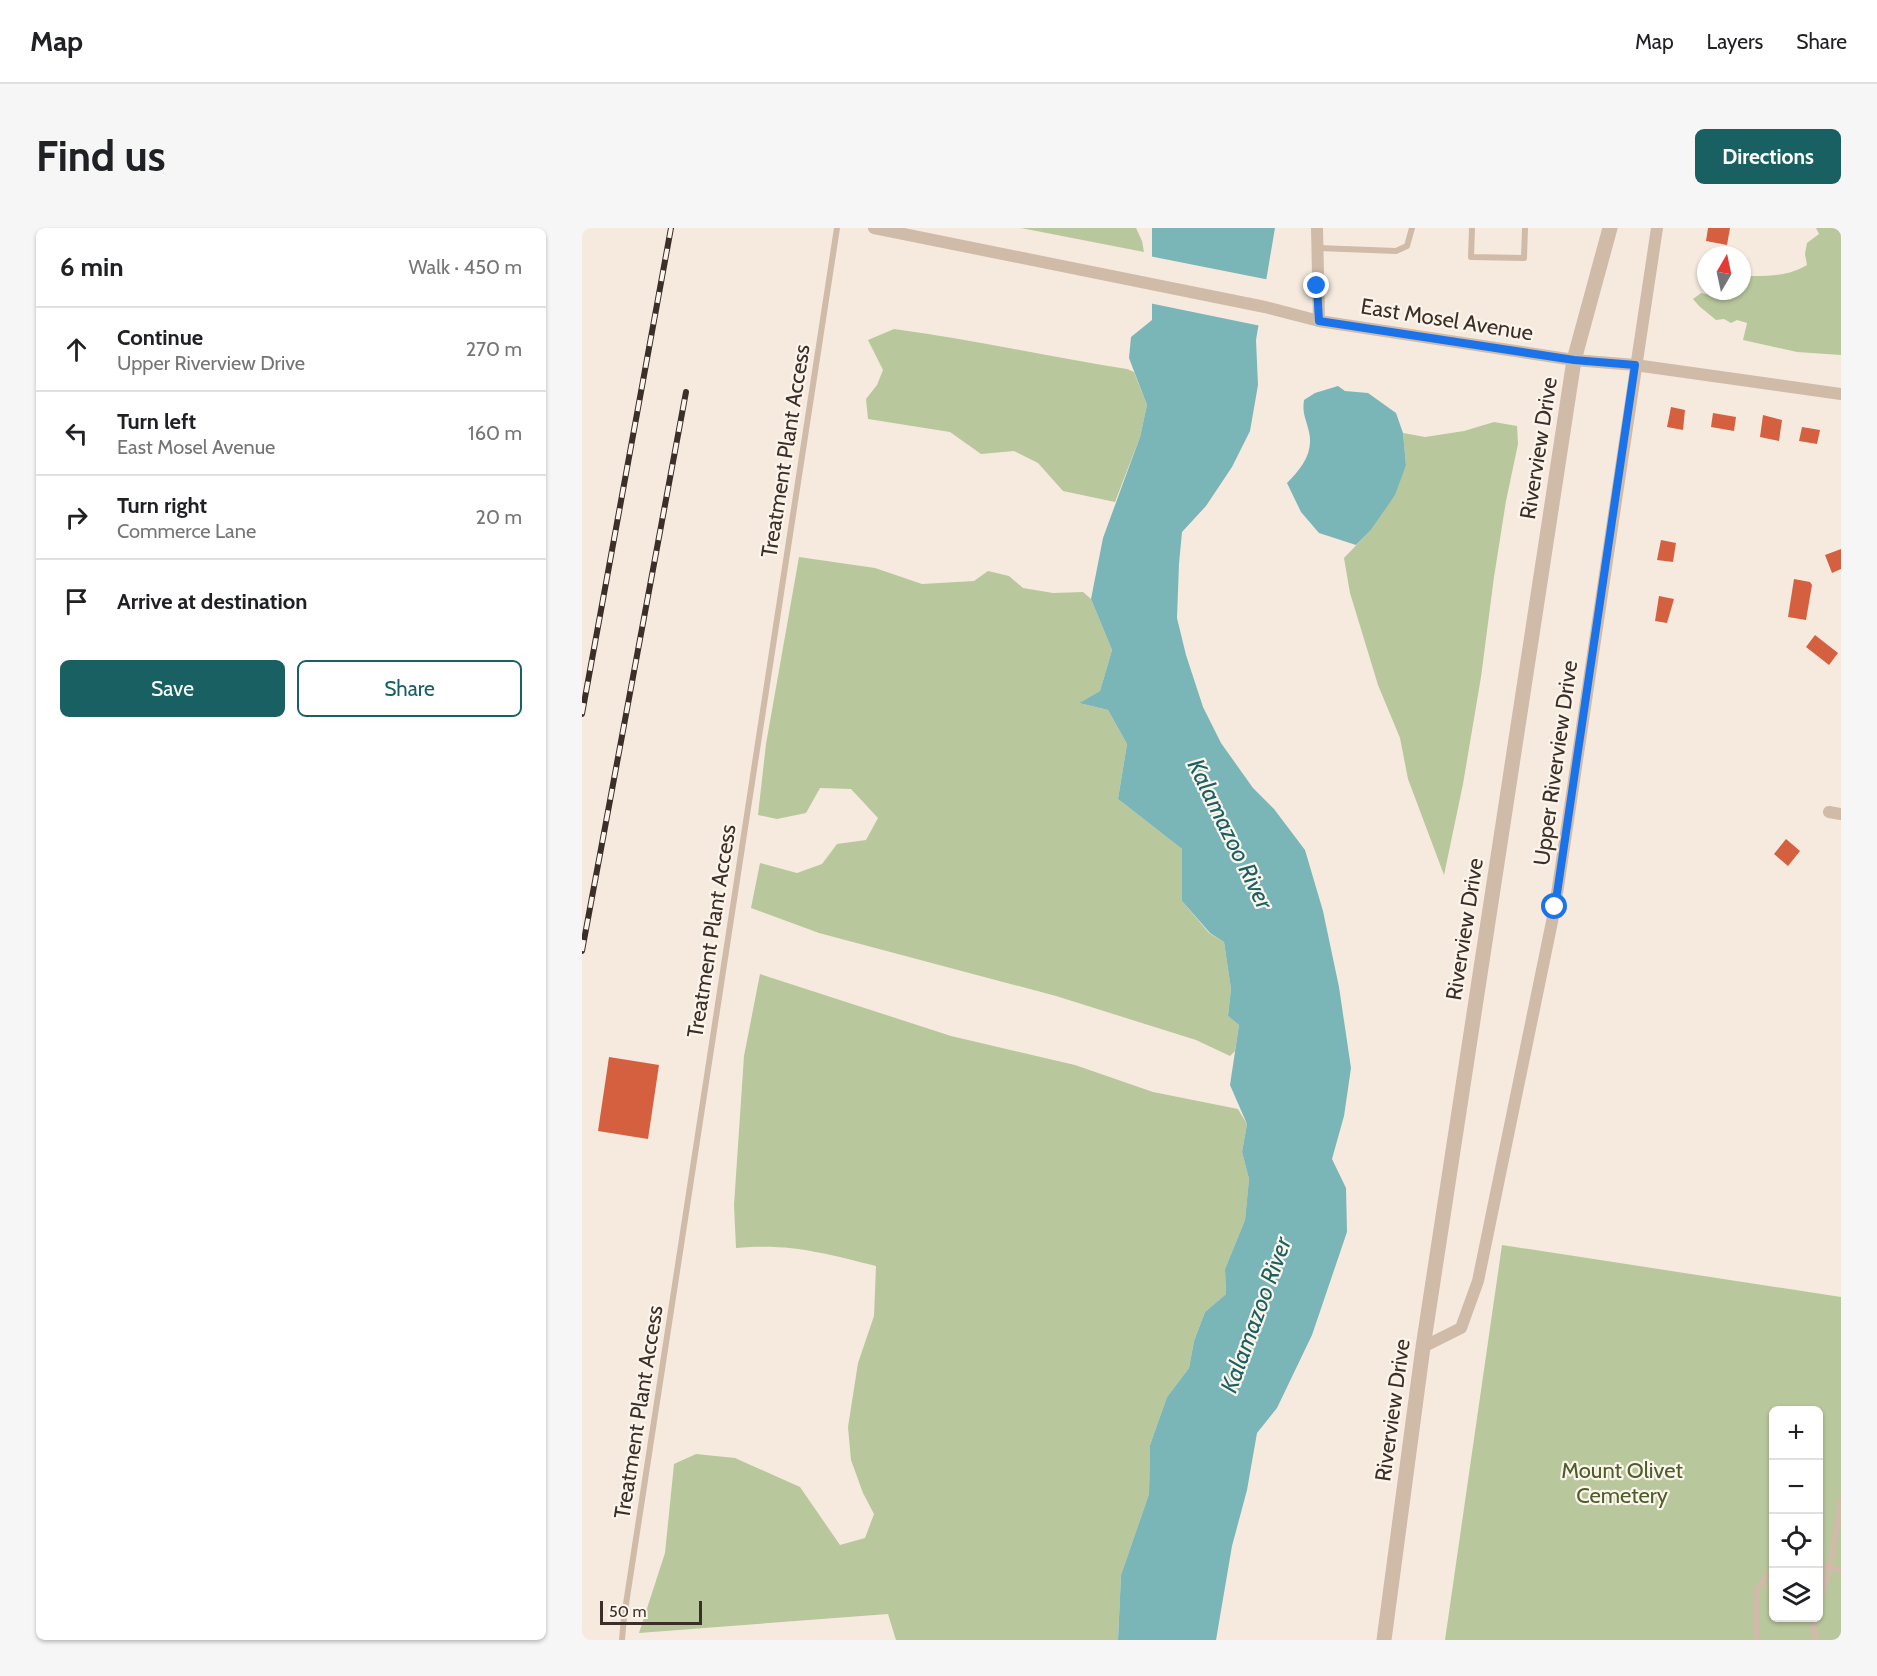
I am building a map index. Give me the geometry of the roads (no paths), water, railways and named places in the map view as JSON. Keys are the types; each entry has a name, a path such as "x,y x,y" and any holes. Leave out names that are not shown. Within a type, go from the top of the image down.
{"street":[{"name":"East Mosel Avenue","path":"874,228 1265,307 1319,321 1574,360 1635,365 1841,394"},
{"path":"1317,228 1319,321"},
{"name":"Riverview Drive","path":"1384,1640 1423,1347 1574,360 1610,228"},
{"name":"Upper Riverview Drive","path":"1423,1347 1461,1328 1478,1281 1555,907 1657,228"}],"lane":[{"name":"Treatment Plant Access","path":"622,1640 837,228"},
{"path":"1317,248 1396,251 1407,246 1412,228"},
{"path":"1472,228 1471,257 1524,258 1525,228"},
{"path":"1823,1591 1830,1568 1841,1501"},
{"path":"1823,1567 1841,1570"},
{"path":"1756,1640 1757,1590 1769,1574"},
{"path":"1814,1622 1816,1640"}],"water":[{"name":"Kalamazoo River","path":"1152,228 1275,228 1256,340 1258,385 1250,431 1232,467 1206,506 1182,532 1177,618 1203,707 1221,743 1253,788 1274,809 1305,850 1323,911 1339,987 1351,1068 1344,1116 1332,1159 1346,1188 1347,1232 1312,1335 1277,1408 1257,1433 1247,1490 1232,1546 1216,1640 1118,1640 1121,1575 1149,1494 1150,1445 1167,1397 1189,1368 1194,1341 1205,1312 1226,1294 1225,1269 1245,1220 1249,1179 1242,1152 1247,1124 1230,1085 1239,1025 1228,1016 1231,989 1224,942 1210,933 1182,901 1182,849 1118,799 1127,744 1108,710 1079,703 1100,691 1112,650 1091,599 1103,538 1140,437 1147,405 1129,358 1131,337 1152,320"},
{"path":"1338,386 1345,391 1368,393 1396,413 1403,433 1406,465 1395,495 1370,531 1356,545 1319,533 1301,512 1287,483 1305,460 1310,447 1304,400 1315,393"}],"railway":[{"path":"582,714 671,228"},
{"path":"582,951 686,392"}],"park label":[{"name":"Mount Olivet Cemetery","path":"1622,1482"}]}
